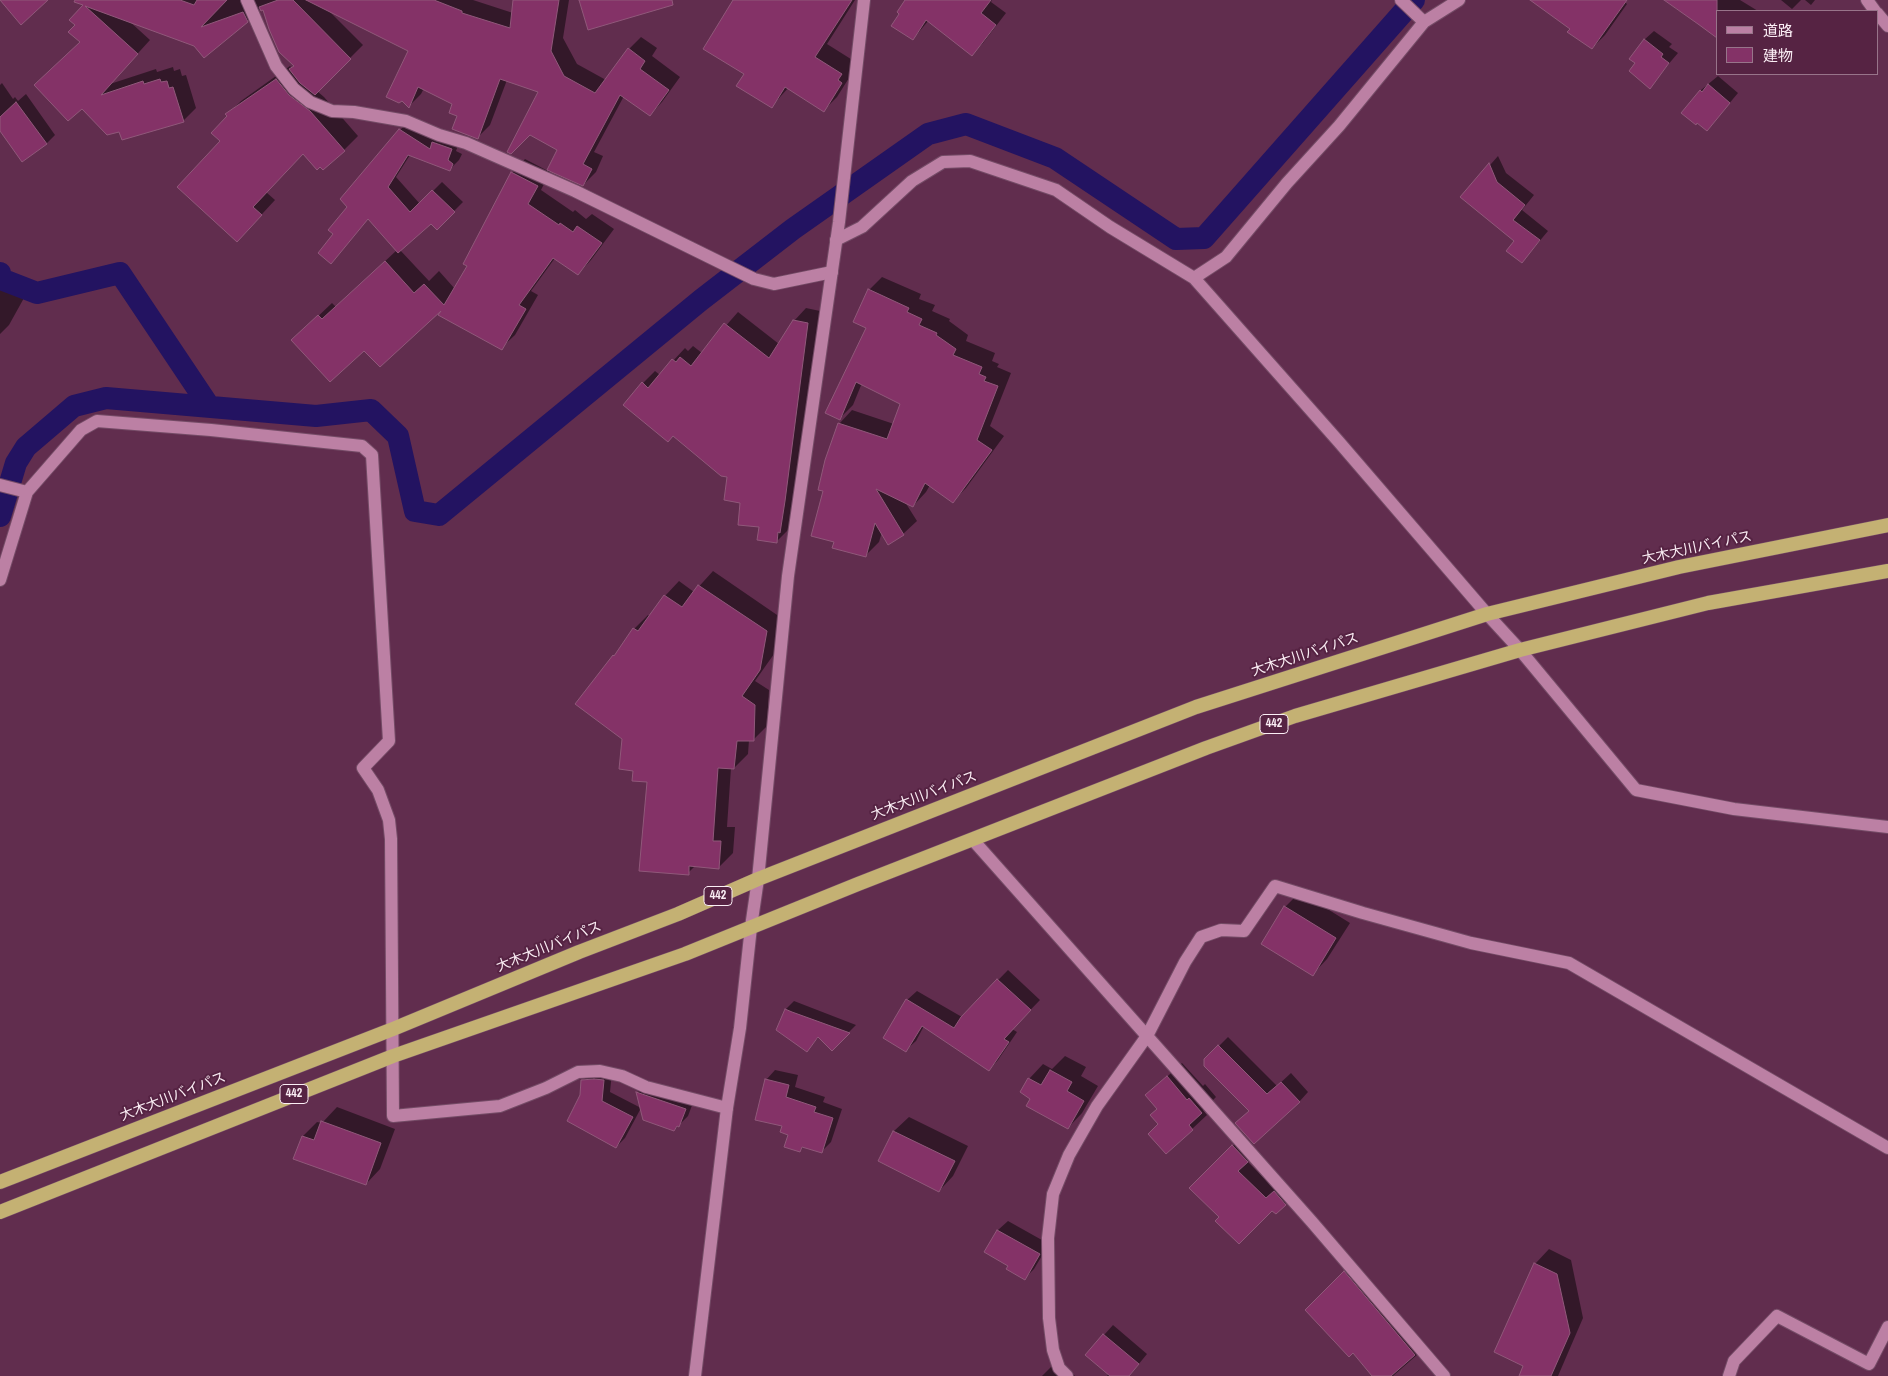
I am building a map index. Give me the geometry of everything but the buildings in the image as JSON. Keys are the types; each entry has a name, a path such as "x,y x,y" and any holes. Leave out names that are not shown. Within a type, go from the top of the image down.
{"highway":[{"name":"大木大川バイパス","path":"0,1182 393,1029 579,952 678,914 758,879 1196,707 1486,614 1679,567 1888,525"},
{"name":"442","path":"0,1212 393,1056 685,954 1206,748 1295,716 1520,650 1708,602 1888,571"}],"street":[{"path":"247,0 276,66 294,88 310,102 332,111 354,112 406,121 439,135 466,143 575,191 754,279 774,284 832,272"},
{"path":"694,1376 758,879 788,576 839,222 864,0"},
{"path":"1401,0 1424,22"},
{"path":"1194,278 1226,257 1339,126 1424,22 1459,0"},
{"path":"1878,14 1888,26"},
{"path":"836,240 862,227 912,181 943,162 970,161 1056,190 1110,227 1194,278 1339,442 1486,614 1520,650 1636,790 1734,809 1888,827"},
{"path":"0,580 22,491 81,430 97,421 212,430 362,446 372,454 390,741 363,768 378,790 389,820 391,839 394,1116 500,1106 546,1088 578,1072 600,1071 622,1076 646,1086 727,1108"},
{"path":"0,485 22,491"},
{"path":"974,840 1444,1376"},
{"path":"1067,1376 1059,1368 1053,1350 1049,1318 1048,1238 1054,1194 1069,1155 1097,1106 1147,1036 1185,962 1201,937 1221,930 1244,931 1275,886 1471,943 1570,963 1888,1148"},
{"path":"1729,1376 1734,1360 1777,1316 1869,1364 1888,1327"}],"waterway":[{"path":"0,516 16,463 26,447 74,406 106,398 316,416 371,410 398,436 415,511 439,515 701,300 793,229 928,134 966,124 1055,158 1176,239 1204,238 1414,0"},
{"path":"0,273 1,279 37,293 120,273 209,406"}]}
